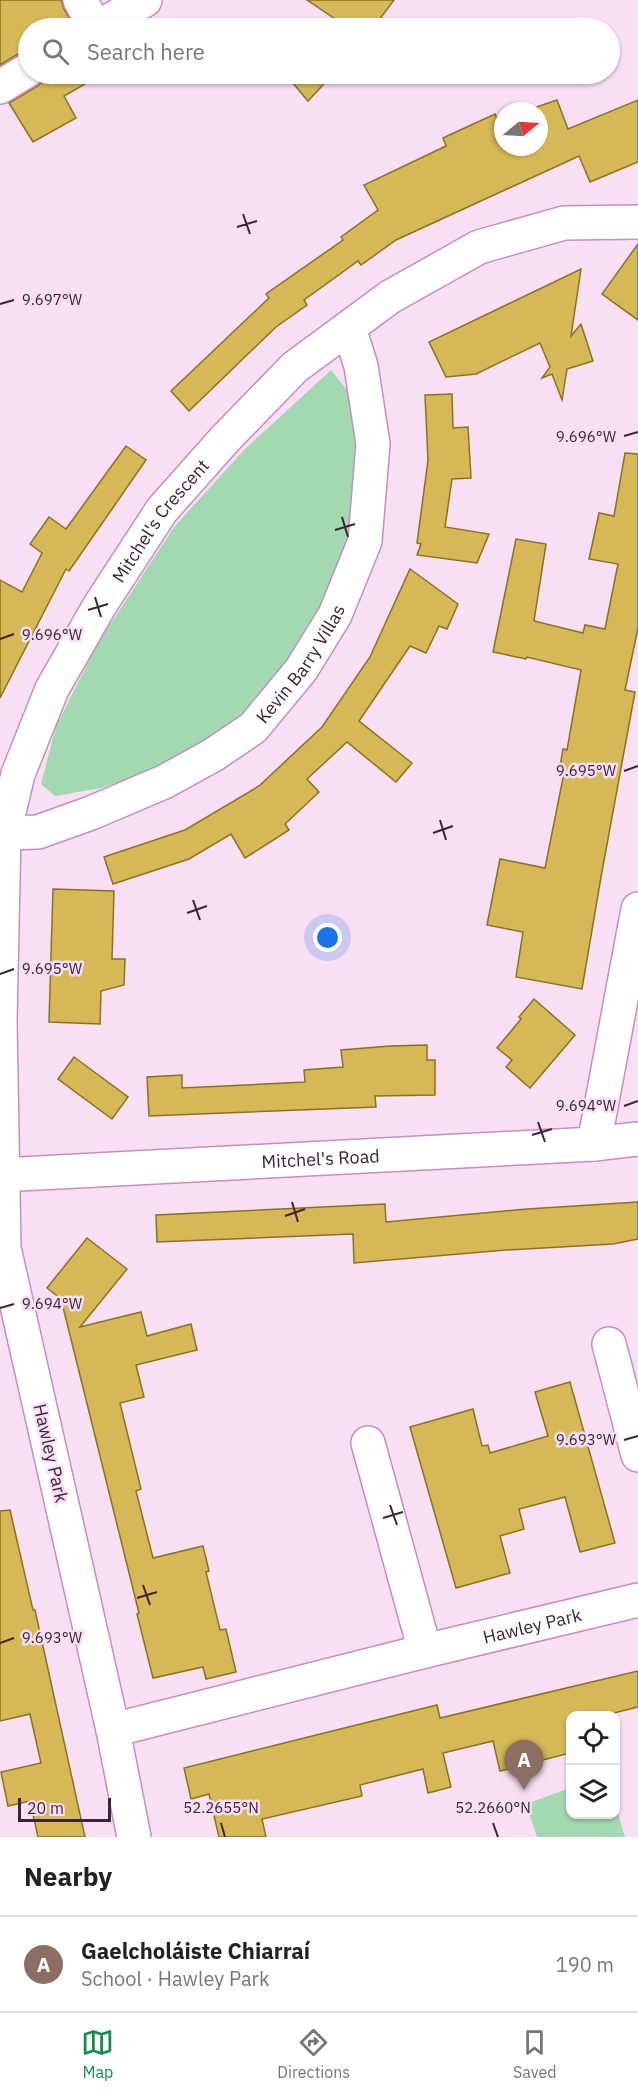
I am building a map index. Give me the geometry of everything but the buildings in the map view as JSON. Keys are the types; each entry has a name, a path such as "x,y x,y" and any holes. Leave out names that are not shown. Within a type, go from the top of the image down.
{"street":[{"path":"80,0 91,18"},
{"path":"114,18 145,0"},
{"path":"0,87 18,75"},
{"name":"Mitchel's Crescent","path":"1,1175 0,1021 3,832 18,774 52,689 100,605 162,510 225,439 295,367 390,297 479,247 564,223 638,222"},
{"name":"Kevin Barry Villas","path":"3,832 38,832 91,813 164,782 213,755 253,729 302,670 335,615 365,542 373,444 361,366 349,328"},
{"path":"594,1144 638,909"},
{"name":"Mitchel's Road","path":"1,1175 594,1144 638,1139"},
{"name":"Hawley Park","path":"1,1175 4,1248 134,1837"},
{"path":"609,1344 638,1455"},
{"path":"368,1443 425,1651"},
{"name":"Hawley Park","path":"112,1730 638,1600"}],"green space":[{"path":"331,370 347,390 358,459 353,517 335,586 301,649 261,697 211,740 162,767 101,788 55,796 41,784 56,726 98,643 174,527 245,449"},
{"path":"566,1789 566,1819 619,1819 625,1837 537,1837 526,1804"}],"place":[{"name":"Gaelcholáiste Chiarraí","path":"524,1790"}]}
